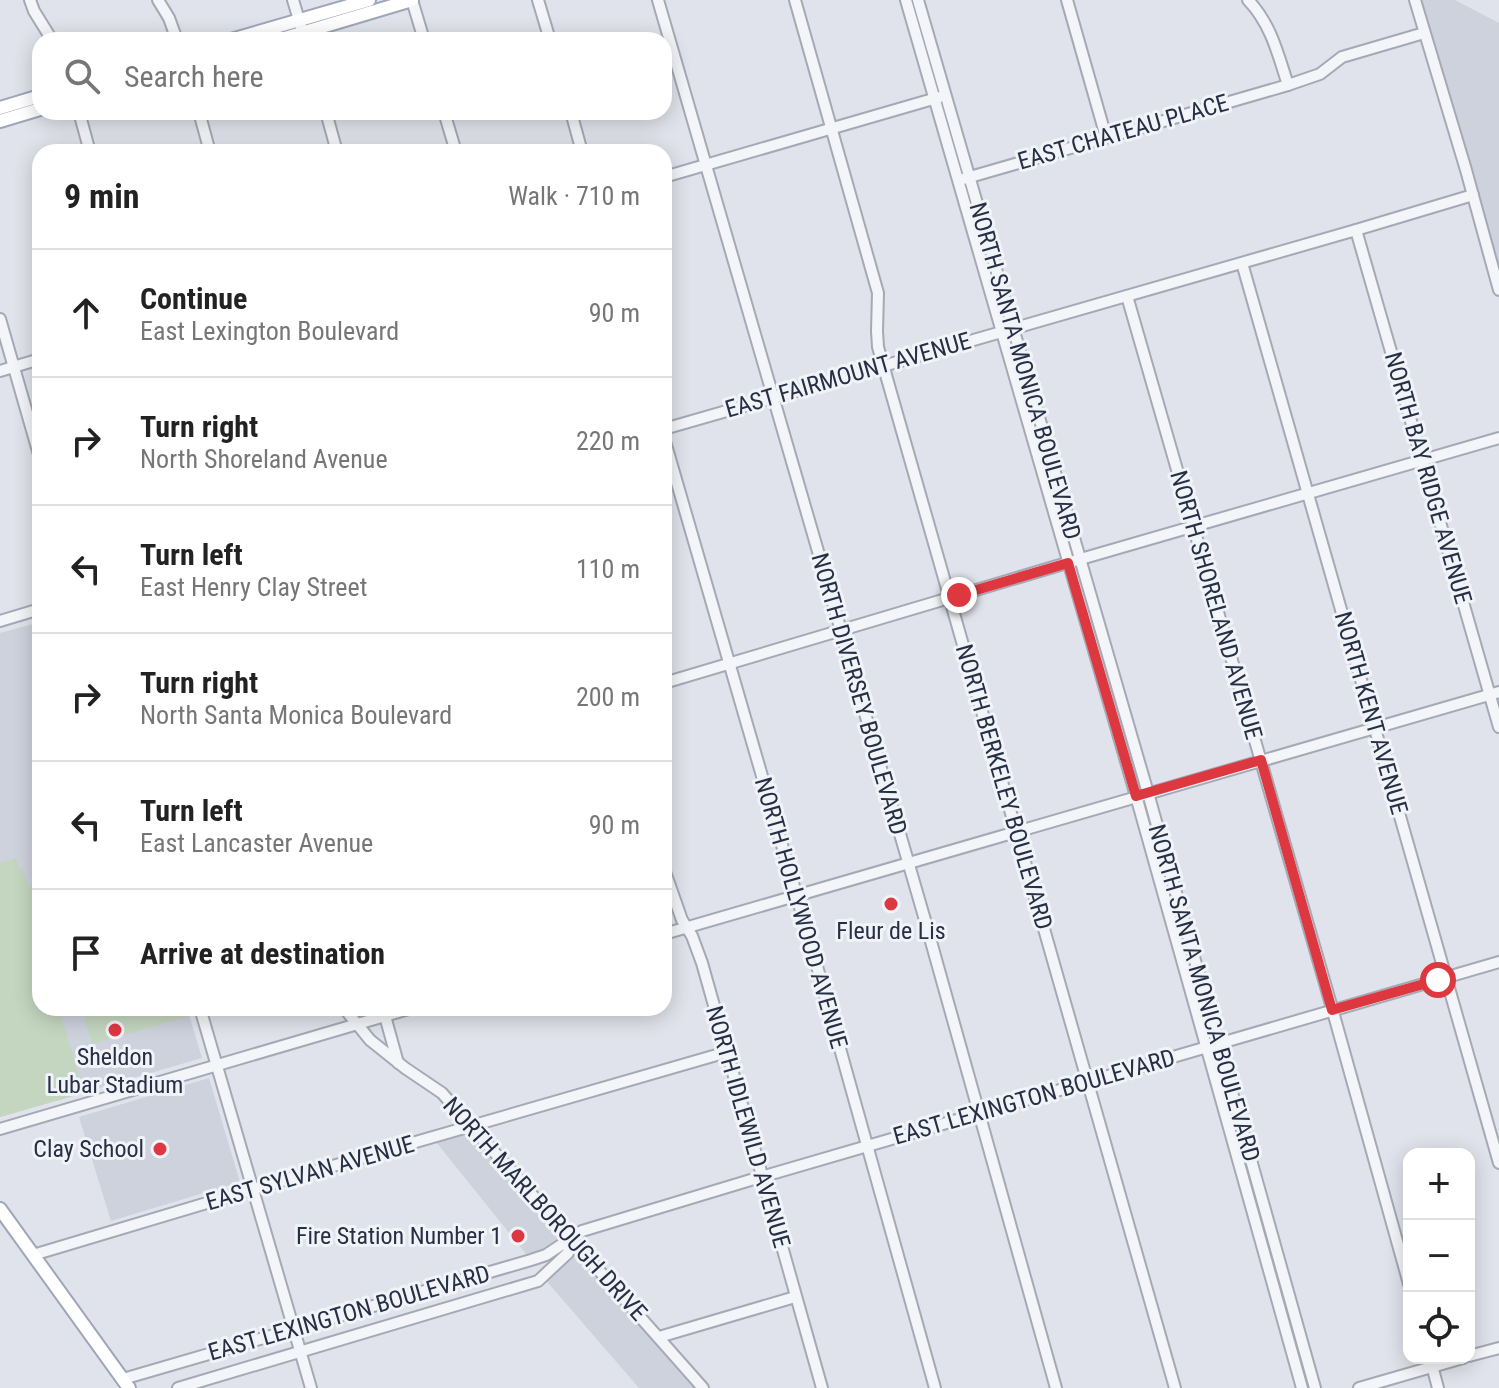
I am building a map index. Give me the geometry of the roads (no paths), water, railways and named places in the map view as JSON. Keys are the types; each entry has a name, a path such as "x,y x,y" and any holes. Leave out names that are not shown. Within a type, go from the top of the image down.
{"main road":[{"path":"302,31 369,0"},
{"path":"302,31 412,0"},
{"path":"0,108 32,98"},
{"path":"0,121 32,111"},
{"path":"0,1209 126,1384"}],"street":[{"path":"30,0 47,32"},
{"path":"158,0 174,32"},
{"path":"293,0 302,31"},
{"path":"412,0 422,32"},
{"path":"538,0 548,32"},
{"name":"NORTH DIVERSEY BOULEVARD","path":"658,0 668,32"},
{"name":"NORTH BERKELEY BOULEVARD","path":"795,0 878,293 878,347 1175,1388"},
{"name":"NORTH SANTA MONICA BOULEVARD","path":"906,0 940,97"},
{"name":"NORTH SANTA MONICA BOULEVARD","path":"918,0 1001,331 1068,563 1219,1043 1315,1388"},
{"path":"1067,0 1106,137"},
{"path":"1248,0 1260,13 1272,35 1288,85"},
{"path":"1415,0 1499,290"},
{"name":"EAST CHATEAU PLACE","path":"963,179 1288,85 1320,74 1342,57 1424,33"},
{"name":"NORTH DIVERSEY BOULEVARD","path":"672,47 1056,1388"},
{"path":"672,175 940,97"},
{"path":"81,120 88,144"},
{"path":"201,120 208,144"},
{"path":"328,120 335,144"},
{"path":"446,120 454,144"},
{"path":"573,120 580,144"},
{"name":"NORTH SANTA MONICA BOULEVARD","path":"963,179 1013,328 1080,560 1205,1047 1302,1388"},
{"name":"EAST FAIRMOUNT AVENUE","path":"672,427 1473,195"},
{"name":"NORTH BAY RIDGE AVENUE","path":"1356,230 1495,693 1499,727"},
{"name":"NORTH KENT AVENUE","path":"1242,263 1499,1163"},
{"name":"NORTH SHORELAND AVENUE","path":"1127,296 1403,1263"},
{"path":"0,319 32,430"},
{"path":"0,371 32,361"},
{"path":"672,681 1499,438"},
{"name":"NORTH HOLLYWOOD AVENUE","path":"672,465 935,1388"},
{"path":"0,621 32,611"},
{"path":"672,932 1495,693"},
{"name":"NORTH IDLEWILD AVENUE","path":"672,895 702,963 822,1388"},
{"name":"EAST LEXINGTON BOULEVARD","path":"126,1384 293,1330 546,1255 582,1231 1499,962"},
{"path":"202,1016 311,1388"},
{"name":"NORTH MARLBOROUGH DRIVE","path":"350,1016 370,1040 442,1093 703,1388"},
{"path":"0,1129 385,1016 398,1063"},
{"name":"EAST SYLVAN AVENUE","path":"33,1255 727,1052"},
{"name":"EAST LEXINGTON BOULEVARD","path":"178,1388 538,1281 568,1253 571,1239"},
{"path":"659,1337 795,1297"},
{"path":"1475,1354 1499,1348"},
{"path":"1359,1388 1425,1364"},
{"path":"1432,1364 1438,1388"}],"place":[{"name":"Fleur de Lis","path":"891,904"},
{"name":"Sheldon Lubar Stadium","path":"115,1030"},
{"name":"Clay School","path":"160,1149"},
{"name":"Fire Station Number 1","path":"518,1236"}]}
